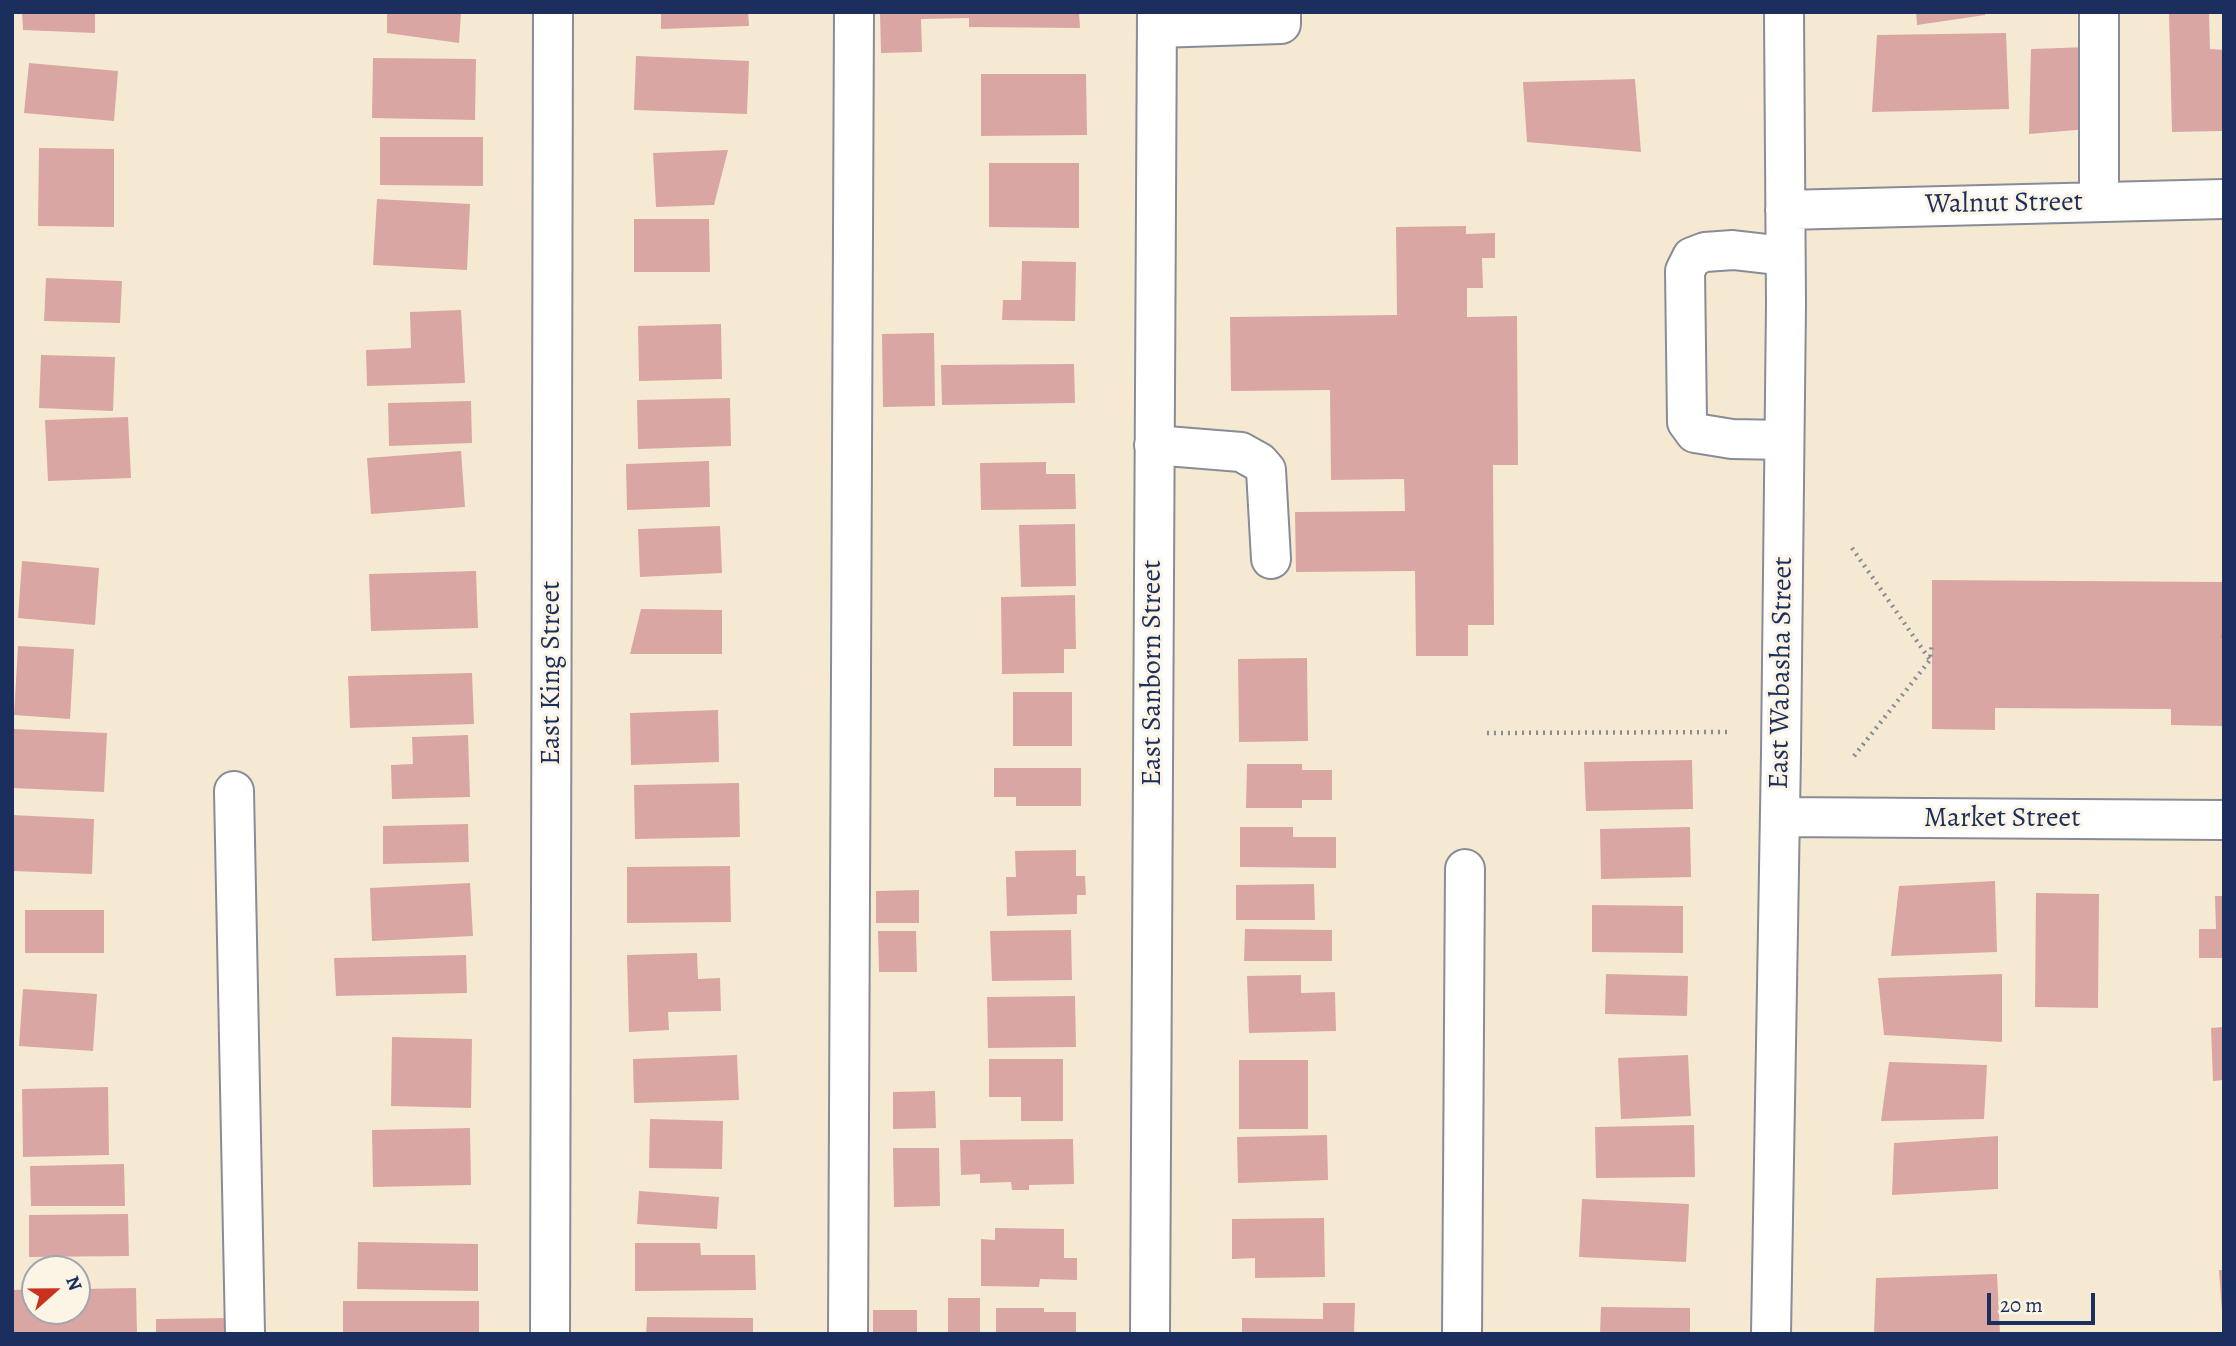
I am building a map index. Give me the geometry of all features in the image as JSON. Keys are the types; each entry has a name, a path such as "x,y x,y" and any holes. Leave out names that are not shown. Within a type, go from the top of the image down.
{"street":[{"name":"East King Street","path":"550,1334 553,12"},
{"path":"848,1334 855,12"},
{"path":"1157,20 1281,24 1281,12"},
{"name":"East Wabasha Street","path":"1771,1334 1784,440 1784,12"},
{"path":"2099,12 2099,202"},
{"name":"East Sanborn Street","path":"1150,1334 1157,20"},
{"name":"Walnut Street","path":"1785,210 2224,199"},
{"path":"1784,440 1732,439 1695,433 1687,422 1685,271 1692,257 1704,252 1733,250 1785,256"},
{"path":"1154,444 1241,452 1259,462 1266,470 1271,559"},
{"path":"234,791 245,1334"},
{"name":"Market Street","path":"1780,817 2224,820"},
{"path":"1462,1334 1465,869"}],"path":[{"path":"1852,548 1930,660"},
{"path":"1854,756 1930,660 1932,643"},
{"path":"1488,733 1730,732"}],"building":[{"path":"22,12 95,12 95,33 23,30"},
{"path":"387,12 461,12 459,43 387,33"},
{"path":"661,12 748,12 749,26 661,29"},
{"path":"880,12 1079,12 1080,28 969,27 969,18 921,19 922,52 881,53"},
{"path":"1916,12 1985,12 1985,15 1917,25"},
{"path":"2169,12 2209,12 2210,49 2224,50 2224,131 2172,132"},
{"path":"2006,33 2009,109 1872,112 1877,35"},
{"path":"2089,47 2088,129 2029,134 2031,49"},
{"path":"636,56 749,61 747,114 634,110"},
{"path":"373,58 476,59 475,120 372,118"},
{"path":"29,63 118,71 114,121 24,113"},
{"path":"981,74 1086,74 1087,135 981,136"},
{"path":"1635,79 1641,152 1527,142 1523,82"},
{"path":"380,137 483,137 483,186 380,185"},
{"path":"39,148 114,149 114,227 38,226"},
{"path":"728,150 714,205 656,207 653,153"},
{"path":"989,163 1079,163 1079,228 989,227"},
{"path":"377,199 470,204 467,270 373,265"},
{"path":"634,219 709,219 710,272 634,272"},
{"path":"1466,226 1466,234 1495,233 1495,258 1482,258 1483,288 1467,288 1467,317 1517,316 1518,465 1493,465 1494,625 1468,625 1468,656 1416,656 1415,571 1296,572 1295,512 1405,511 1404,479 1331,480 1330,390 1231,391 1230,317 1397,315 1396,227"},
{"path":"1022,261 1076,262 1075,321 1002,320 1003,300 1021,300"},
{"path":"46,278 122,281 120,323 44,321"},
{"path":"461,310 465,383 367,386 366,350 411,348 410,312"},
{"path":"721,324 722,379 639,381 638,326"},
{"path":"934,333 935,406 883,407 882,334"},
{"path":"41,355 115,357 113,411 39,408"},
{"path":"1074,364 1075,403 942,405 941,365"},
{"path":"730,398 731,446 638,449 637,400"},
{"path":"471,401 472,443 389,446 388,403"},
{"path":"128,417 131,478 48,481 45,420"},
{"path":"461,451 465,507 371,514 367,458"},
{"path":"709,461 710,507 627,510 626,464"},
{"path":"1046,462 1046,474 1075,474 1076,509 981,510 980,463"},
{"path":"1075,524 1076,586 1021,587 1019,525"},
{"path":"720,526 722,573 640,577 638,529"},
{"path":"22,561 99,568 95,625 18,618"},
{"path":"476,571 478,628 371,631 369,574"},
{"path":"1932,580 2222,582 2222,726 2171,725 2171,709 1995,708 1995,730 1932,729"},
{"path":"1075,595 1076,649 1064,649 1064,673 1002,674 1001,597"},
{"path":"641,609 722,610 722,654 630,654"},
{"path":"18,646 74,649 70,719 14,715"},
{"path":"1307,658 1308,741 1239,742 1238,659"},
{"path":"472,673 474,724 350,728 348,676"},
{"path":"1013,692 1072,692 1072,746 1013,746"},
{"path":"718,710 719,762 631,765 630,713"},
{"path":"14,729 107,733 104,792 12,788"},
{"path":"468,735 470,797 392,799 391,765 413,764 412,737"},
{"path":"1692,760 1693,809 1586,811 1584,762"},
{"path":"1247,764 1302,764 1302,770 1332,770 1332,800 1302,800 1302,808 1246,808"},
{"path":"994,768 1081,768 1081,806 1016,806 1016,797 994,797"},
{"path":"739,783 740,837 635,839 634,785"},
{"path":"12,815 94,819 92,874 12,871"},
{"path":"468,824 469,862 383,864 383,826"},
{"path":"1240,827 1293,827 1293,837 1336,837 1336,868 1240,867"},
{"path":"1690,827 1691,877 1601,879 1600,829"},
{"path":"1076,850 1076,876 1085,876 1086,895 1077,895 1077,914 1007,916 1006,877 1016,877 1015,851"},
{"path":"730,866 731,922 627,923 627,867"},
{"path":"1995,881 1997,952 1891,956 1899,886"},
{"path":"470,883 473,936 372,941 370,888"},
{"path":"1314,884 1315,920 1236,920 1236,885"},
{"path":"919,890 919,923 876,923 876,891"},
{"path":"2036,893 2099,894 2098,1008 2035,1007"},
{"path":"2215,896 2224,896 2224,958 2199,958 2199,929 2216,929"},
{"path":"1592,905 1683,906 1683,953 1592,952"},
{"path":"25,910 104,910 104,953 25,953"},
{"path":"1245,929 1332,930 1332,961 1244,961"},
{"path":"1071,930 1072,980 992,981 990,931"},
{"path":"878,931 916,931 917,972 879,972"},
{"path":"697,953 698,979 720,978 721,1011 668,1012 669,1030 629,1032 627,955"},
{"path":"466,955 467,993 336,996 334,958"},
{"path":"1606,974 1688,976 1687,1016 1605,1014"},
{"path":"2002,974 2002,1042 1884,1035 1878,978"},
{"path":"1301,975 1301,993 1335,992 1336,1031 1249,1033 1247,976"},
{"path":"23,989 97,994 93,1051 19,1046"},
{"path":"1075,996 1076,1047 988,1048 987,997"},
{"path":"2224,1027 2224,1080 2213,1081 2211,1028"},
{"path":"392,1037 472,1039 471,1108 391,1106"},
{"path":"737,1055 739,1100 634,1103 633,1059"},
{"path":"1688,1055 1691,1116 1621,1119 1618,1058"},
{"path":"989,1059 1063,1059 1063,1121 1021,1121 1021,1097 989,1097"},
{"path":"1239,1060 1308,1060 1308,1129 1239,1129"},
{"path":"1889,1062 1987,1065 1984,1119 1881,1121"},
{"path":"108,1087 109,1155 23,1157 22,1089"},
{"path":"935,1091 936,1128 893,1129 893,1092"},
{"path":"650,1119 723,1121 722,1169 649,1168"},
{"path":"1694,1125 1695,1177 1596,1178 1595,1127"},
{"path":"470,1128 471,1185 373,1187 372,1130"},
{"path":"1327,1135 1328,1180 1238,1183 1237,1137"},
{"path":"1998,1136 1998,1189 1892,1195 1894,1143"},
{"path":"1073,1139 1074,1184 1029,1185 1029,1190 1012,1190 1011,1182 980,1183 980,1174 961,1175 960,1140"},
{"path":"893,1148 939,1148 940,1206 894,1207"},
{"path":"124,1164 125,1206 31,1206 30,1166"},
{"path":"639,1191 719,1197 717,1229 637,1224"},
{"path":"1582,1199 1689,1204 1686,1262 1579,1257"},
{"path":"128,1214 129,1256 29,1255 29,1215"},
{"path":"1324,1218 1325,1277 1255,1278 1255,1258 1232,1259 1232,1219"},
{"path":"995,1228 1064,1229 1064,1258 1077,1258 1077,1280 1040,1279 1039,1287 981,1286 981,1239 995,1240"},
{"path":"358,1242 478,1244 478,1291 357,1289"},
{"path":"635,1243 700,1243 701,1255 755,1255 756,1290 635,1291"},
{"path":"2219,1270 2224,1270 2224,1312 2222,1312"},
{"path":"1997,1274 2000,1334 1874,1334 1876,1278"},
{"path":"136,1288 137,1334 14,1334 14,1290 21,1290 21,1325 91,1325 91,1289"},
{"path":"948,1298 980,1298 980,1332 948,1332"},
{"path":"343,1301 479,1301 479,1334 343,1334"},
{"path":"1323,1303 1355,1303 1354,1334 1242,1334 1242,1318 1323,1319"},
{"path":"1601,1307 1690,1308 1690,1334 1600,1334"},
{"path":"996,1308 1044,1308 1044,1312 1076,1312 1076,1334 996,1334"},
{"path":"873,1310 917,1310 917,1334 873,1334"},
{"path":"647,1317 753,1318 753,1334 646,1334"},
{"path":"230,1318 230,1334 156,1334 156,1319"}]}
